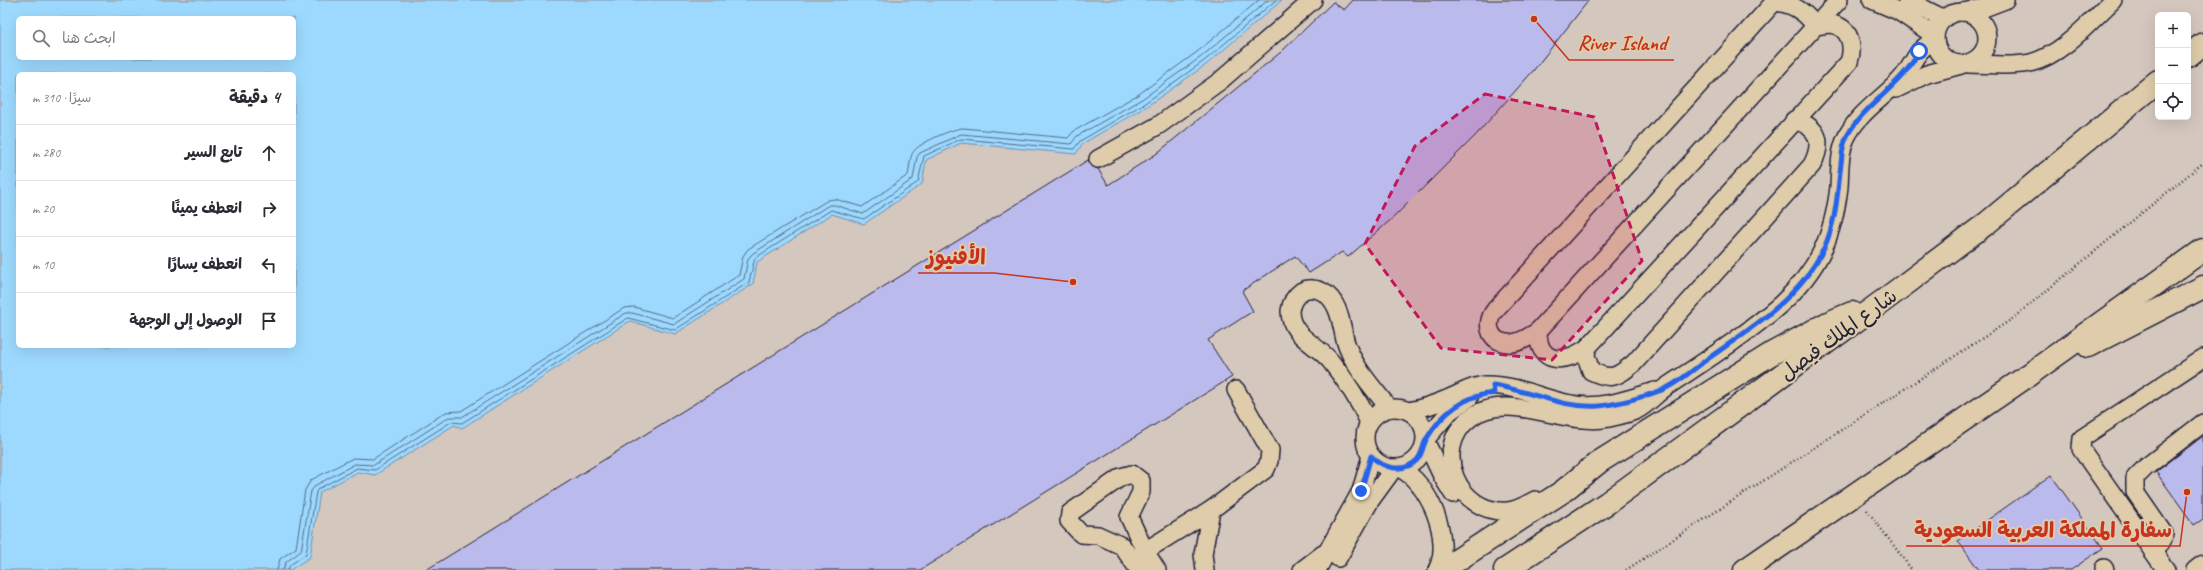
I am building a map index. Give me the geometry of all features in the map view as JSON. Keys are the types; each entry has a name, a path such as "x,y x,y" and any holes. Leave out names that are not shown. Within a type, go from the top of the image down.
{"highway":[{"path":"2191,54 2203,44"},
{"name":"شارع الملك فيصل","path":"1505,570 1607,503 1887,298 1987,223 2155,83"},
{"path":"1745,570 2023,379 2203,250"},
{"path":"2023,379 2203,287"},
{"path":"1442,570 1562,492 1599,462 1771,354 1828,323 1887,298"}],"street":[{"path":"1098,159 1159,125 1220,81 1313,0"},
{"path":"1815,26 1804,13 1797,8 1775,1 1495,310 1489,321 1491,334 1503,343 1521,341 1538,331 1839,0"},
{"path":"1872,0 1898,11 1935,38"},
{"path":"1907,0 1944,19"},
{"path":"2005,0 1984,8 1949,15 1937,27 1935,38 1937,49 1948,61 1966,64 2019,64 2047,57 2085,26 2113,0"},
{"path":"1882,97 1911,81 1944,68 1966,64 1978,59 1984,51 1988,40 1986,30 1981,21 1973,15 1962,12"},
{"path":"1538,331 1541,347 1553,358 1561,360 1569,358 1587,348 1794,120 1849,62 1853,50 1850,38 1842,29 1831,24 1815,26"},
{"path":"1562,492 1542,497 1517,509 1500,511 1476,504 1461,497 1454,477 1451,460 1454,441 1464,424 1480,412 1498,407 1580,420 1606,419 1636,410 1780,304 1805,279 1824,248 1834,222 1842,150 1846,137 1862,116 1902,79 1924,45 1935,38"},
{"path":"2191,56 2203,53"},
{"path":"1587,348 1586,356 1591,371 1603,377 1613,377 1634,363 1812,166 1818,149 1818,140 1814,131 1806,123 1794,120"},
{"path":"1369,422 1349,386 1319,349 1301,336 1291,319 1291,306 1294,299 1305,290 1312,289 1326,294 1336,307 1353,358 1389,408"},
{"path":"1319,349 1344,334"},
{"path":"2166,570 2081,449 2082,438 2203,358"},
{"path":"1438,570 1443,547 1439,523 1418,482 1397,468 1385,466 1371,456 1365,439 1369,422 1381,411 1389,408 1409,411 1436,403 1471,388 1519,390 1572,405 1598,406 1619,402 1663,389"},
{"path":"1331,570 1370,501 1397,468 1417,460 1426,441 1442,419 1458,404 1493,389 1514,396 1549,414"},
{"path":"1139,561 1211,510 1266,468 1269,461 1270,450 1236,390"},
{"path":"1409,411 1418,418 1424,428 1426,441 1442,476 1461,497 1471,513 1482,518 1506,522 1518,521"},
{"path":"2152,550 2160,545 2164,534 2135,492 2135,478 2146,467 2203,423"},
{"path":"1317,570 1361,491 1371,456"},
{"path":"1139,561 1130,516 1141,492 1141,480 1132,474 1121,477 1070,513 1068,522 1081,534 1098,535 1122,546 1139,561 1157,570"},
{"path":"1205,570 1203,554 1211,510"},
{"path":"1302,570 1328,550"},
{"path":"2195,570 2203,564"}],"path":[{"path":"1626,570 2012,319 2203,163"},
{"path":"1855,495 1912,570"}],"highlighted area":[{"path":"1485,94 1594,117 1642,261 1552,360 1441,348 1365,244 1415,146"}],"water":[{"path":"0,0 1282,0 1207,64 1147,106 1082,144 1076,154 961,143 926,160 922,184 864,224 832,214 757,262 753,284 675,334 630,321 462,428 454,425 375,475 358,472 320,492 310,557 290,570 0,570"}],"building":[{"path":"1353,0 1589,0 1533,71 1476,135 1394,217 1348,257 1342,252 1309,273 1295,256 1242,291 1253,311 1208,340 1232,377 920,570 426,570 1088,160 1093,167 1098,169 1108,185 1156,154 1281,52 1333,2 1344,10"},
{"path":"2203,436 2203,519 2194,525 2156,472"},
{"path":"2051,475 2103,548 2071,570 1979,570 1958,541"}],"place":[{"name":"River Island","path":"1534,19"},
{"name":"الأفنيوز","path":"1073,282"},
{"name":"سفارة المملكة العربية السعودية","path":"2187,492"}],"route":[{"path":"1361,491 1366,480 1371,456 1377,462 1385,466 1399,468 1409,465 1417,460 1422,452 1426,439 1450,411 1458,404 1475,396 1494,393 1493,385 1525,391 1572,405 1598,406 1619,402 1663,389 1723,348 1780,304 1805,279 1824,248 1834,222 1842,150 1846,137 1862,116 1902,79 1919,51"}]}
